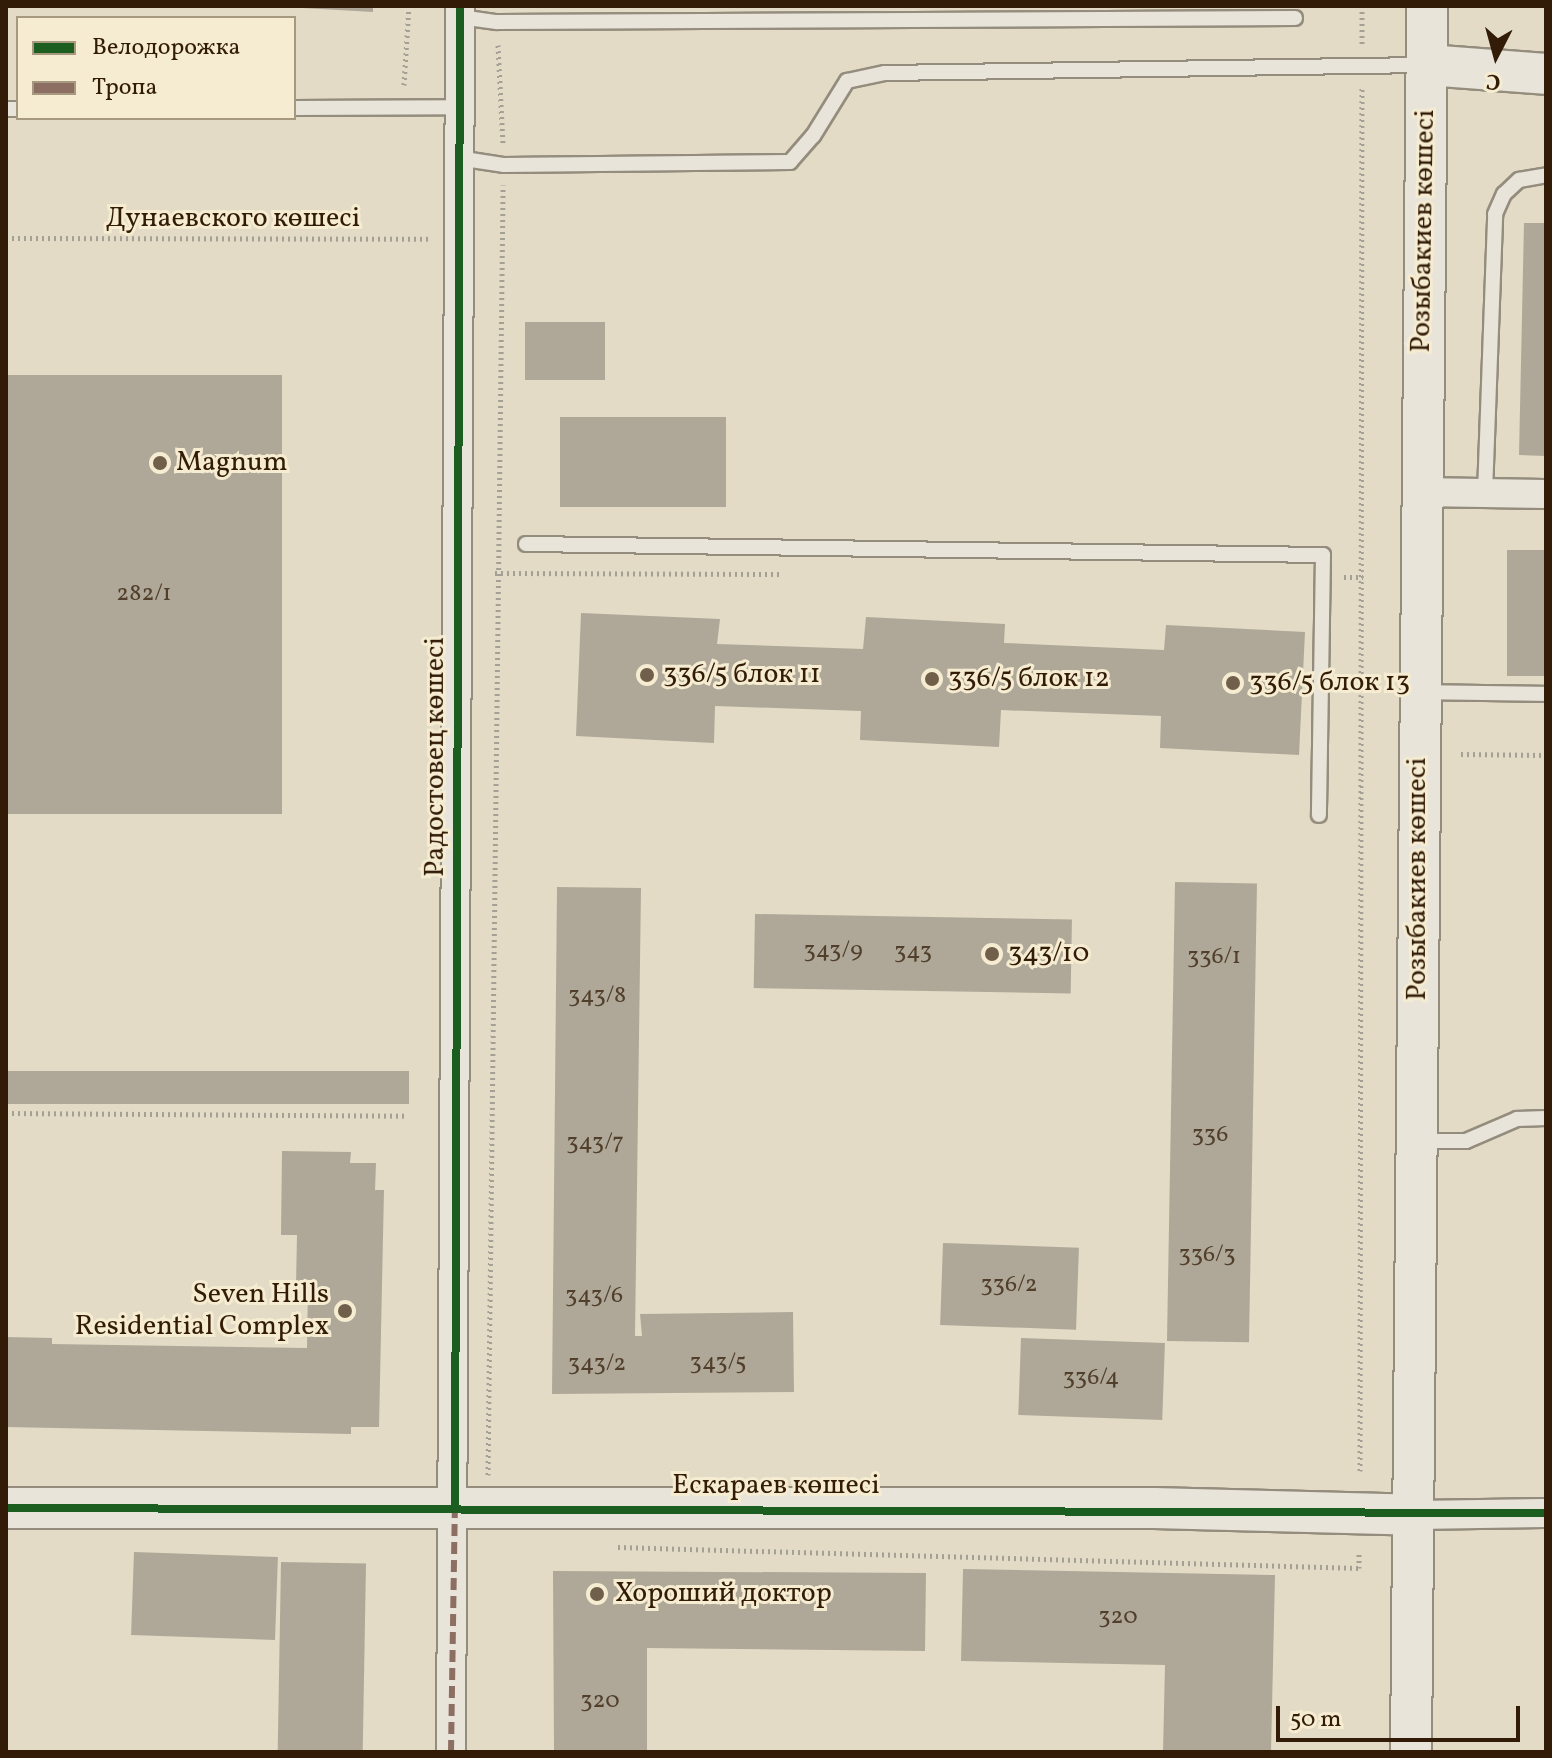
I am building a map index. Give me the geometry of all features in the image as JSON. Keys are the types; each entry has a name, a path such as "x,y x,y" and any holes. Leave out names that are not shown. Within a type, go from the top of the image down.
{"main road":[{"name":"Розыбакиев көшесі","path":"1411,1752 1419,492 1427,6"},
{"path":"1427,65 1546,74"},
{"name":"Ескараев көшесі","path":"6,1508 1154,1508 1414,1515"}],"street":[{"name":"Радостовец көшесі","path":"451,1752 471,1508 458,158 460,12"},
{"path":"1419,492 1546,494"},
{"name":"Ескараев көшесі","path":"1414,1515 1546,1513"}],"lane":[{"path":"460,12 497,22 1295,18"},
{"path":"458,158 504,165 790,162 813,136 847,81 885,73 1427,65"},
{"path":"296,108 458,107"},
{"path":"1485,493 1495,214 1504,194 1519,180 1546,175"},
{"path":"526,544 1323,555 1319,815"},
{"path":"1419,692 1546,694"},
{"path":"1416,1141 1466,1141 1517,1119 1546,1118"}],"path":[{"path":"402,107 409,6"},
{"path":"1360,1471 1362,6"},
{"path":"471,1508 504,165 497,22"},
{"path":"1347,577 1363,577"},
{"path":"1461,754 1546,755"},
{"path":"6,1113 407,1116"},
{"path":"613,1547 1359,1568 1359,1554"}],"building":[{"path":"267,6 373,6 373,12"},
{"path":"1524,223 1546,223 1546,456 1519,455"},
{"path":"525,322 605,322 605,380 525,380"},
{"name":"Magnum","path":"6,375 282,375 282,814 6,814"},
{"path":"560,417 726,417 726,507 560,507"},
{"path":"1507,550 1546,550 1546,676 1507,676"},
{"path":"581,613 720,619 717,644 863,649 866,617 1005,624 1004,643 1164,650 1166,625 1305,632 1299,755 1160,748 1161,716 1001,710 999,747 860,740 861,711 715,706 714,743 576,736"},
{"path":"1175,882 1257,883 1249,1342 1167,1341"},
{"path":"557,887 641,888 635,1336 642,1336 640,1314 793,1312 794,1392 552,1394"},
{"path":"755,914 1072,920 1071,994 754,988"},
{"path":"6,1071 409,1071 409,1104 6,1104"},
{"name":"Seven Hills Residential Complex","path":"282,1151 351,1152 350,1163 376,1163 375,1190 384,1190 379,1427 351,1427 351,1434 6,1427 6,1337 52,1338 52,1344 307,1348 308,1286 296,1285 297,1235 281,1235"},
{"path":"943,1243 1079,1248 1076,1330 940,1325"},
{"path":"1021,1338 1165,1343 1162,1420 1018,1415"},
{"path":"134,1552 278,1557 275,1640 131,1635"},
{"path":"281,1562 366,1563 363,1752 278,1752"},
{"path":"963,1569 1275,1575 1271,1752 1163,1752 1165,1665 961,1661"},
{"path":"553,1571 926,1573 925,1651 647,1648 647,1752 554,1752"}],"marked path":[{"path":"451,1752 455,1508"}],"cycle path":[{"path":"455,1508 460,6"},
{"path":"6,1508 1546,1513"}],"place":[{"name":"Magnum","path":"160,463"},
{"name":"336/5 блок 11","path":"647,675"},
{"name":"336/5 блок 12","path":"932,679"},
{"name":"336/5 блок 13","path":"1233,683"},
{"name":"343/10","path":"992,954"},
{"name":"Seven Hills Residential Complex","path":"345,1311"},
{"name":"Хороший доктор","path":"597,1594"}]}
